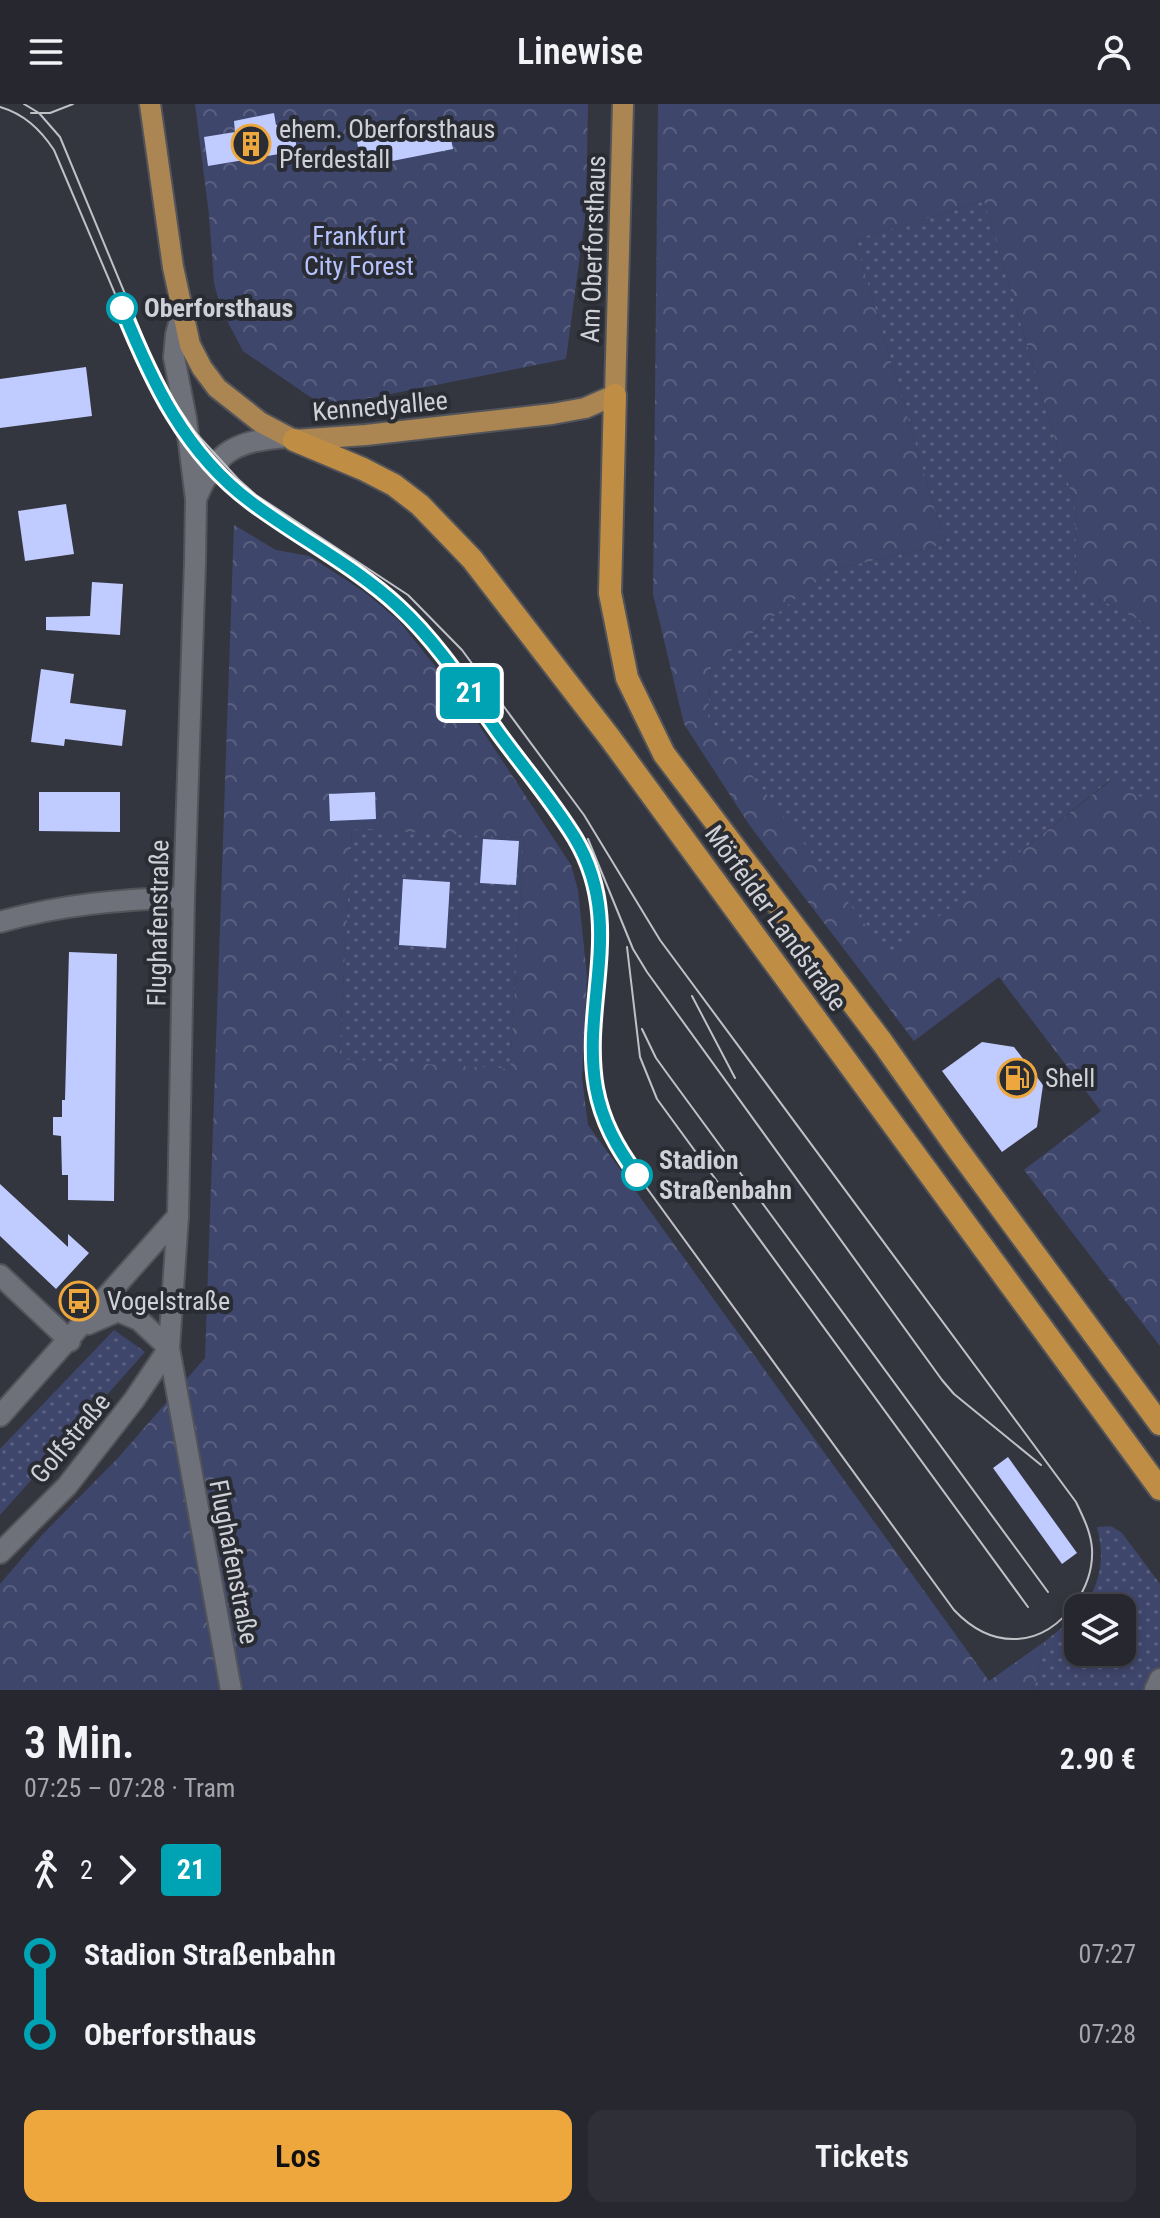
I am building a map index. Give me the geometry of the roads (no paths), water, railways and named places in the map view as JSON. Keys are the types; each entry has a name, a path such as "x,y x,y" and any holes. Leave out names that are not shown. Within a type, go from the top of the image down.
{"highway":[{"name":"Mörfelder Landstraße","path":"615,395 610,593 627,678 664,754 882,1042 1160,1424"},
{"name":"Mörfelder Landstraße","path":"291,438 394,485 420,505 472,559 610,738 1160,1489"}],"main road":[{"name":"Kennedyallee","path":"150,104 182,313 194,355 209,378 245,411 291,438 442,428 552,414 585,408 615,395"},
{"name":"Am Oberforsthaus","path":"615,395 623,104"}],"street":[{"name":"Flughafenstraße","path":"182,313 174,357 196,499 178,1216 169,1348 231,1690"},
{"name":"Flughafenstraße","path":"196,499 209,470 227,452 251,441 291,438"},
{"path":"0,922 41,910 119,900 184,897"},
{"path":"0,1416 178,1216"},
{"path":"0,1275 76,1334"},
{"path":"76,1334 118,1311 139,1320 169,1348"},
{"name":"Golfstraße","path":"0,1553 67,1486 134,1400 169,1348"},
{"path":"1155,1690 1160,1679"}],"tram line":[{"path":"0,107 31,123 54,150 149,374 189,441 249,501 381,592 402,610 448,663 576,840 592,880 600,921 595,1085 610,1134 622,1154 954,1610 985,1633 1001,1638 1033,1636 1048,1629 1063,1618 1076,1602 1090,1570 1090,1537 1076,1502 660,940 584,815 462,650 408,595 256,495 195,432 154,364 60,137 39,113 24,104"},
{"path":"31,113 50,113 73,104"},
{"name":"21","path":"122,308 149,374 189,441 249,501 381,592 402,610 448,663 576,840 592,880 600,921 595,1085 610,1134 637,1175"},
{"path":"588,839 633,949 647,972 942,1380 954,1394 1041,1465"},
{"path":"627,947 640,1057 657,1099 1028,1607"},
{"path":"692,996 735,1078"},
{"path":"642,1029 656,1058 1048,1592"}],"place":[{"name":"ehem. Oberforsthaus Pferdestall","path":"251,144"},
{"name":"Oberforsthaus","path":"122,308"},
{"name":"Shell","path":"1017,1078"},
{"name":"Stadion Straßenbahn","path":"637,1175"},
{"name":"Vogelstraße","path":"79,1301"}],"park label":[{"name":"Frankfurt City Forest","path":"359,251"}]}
